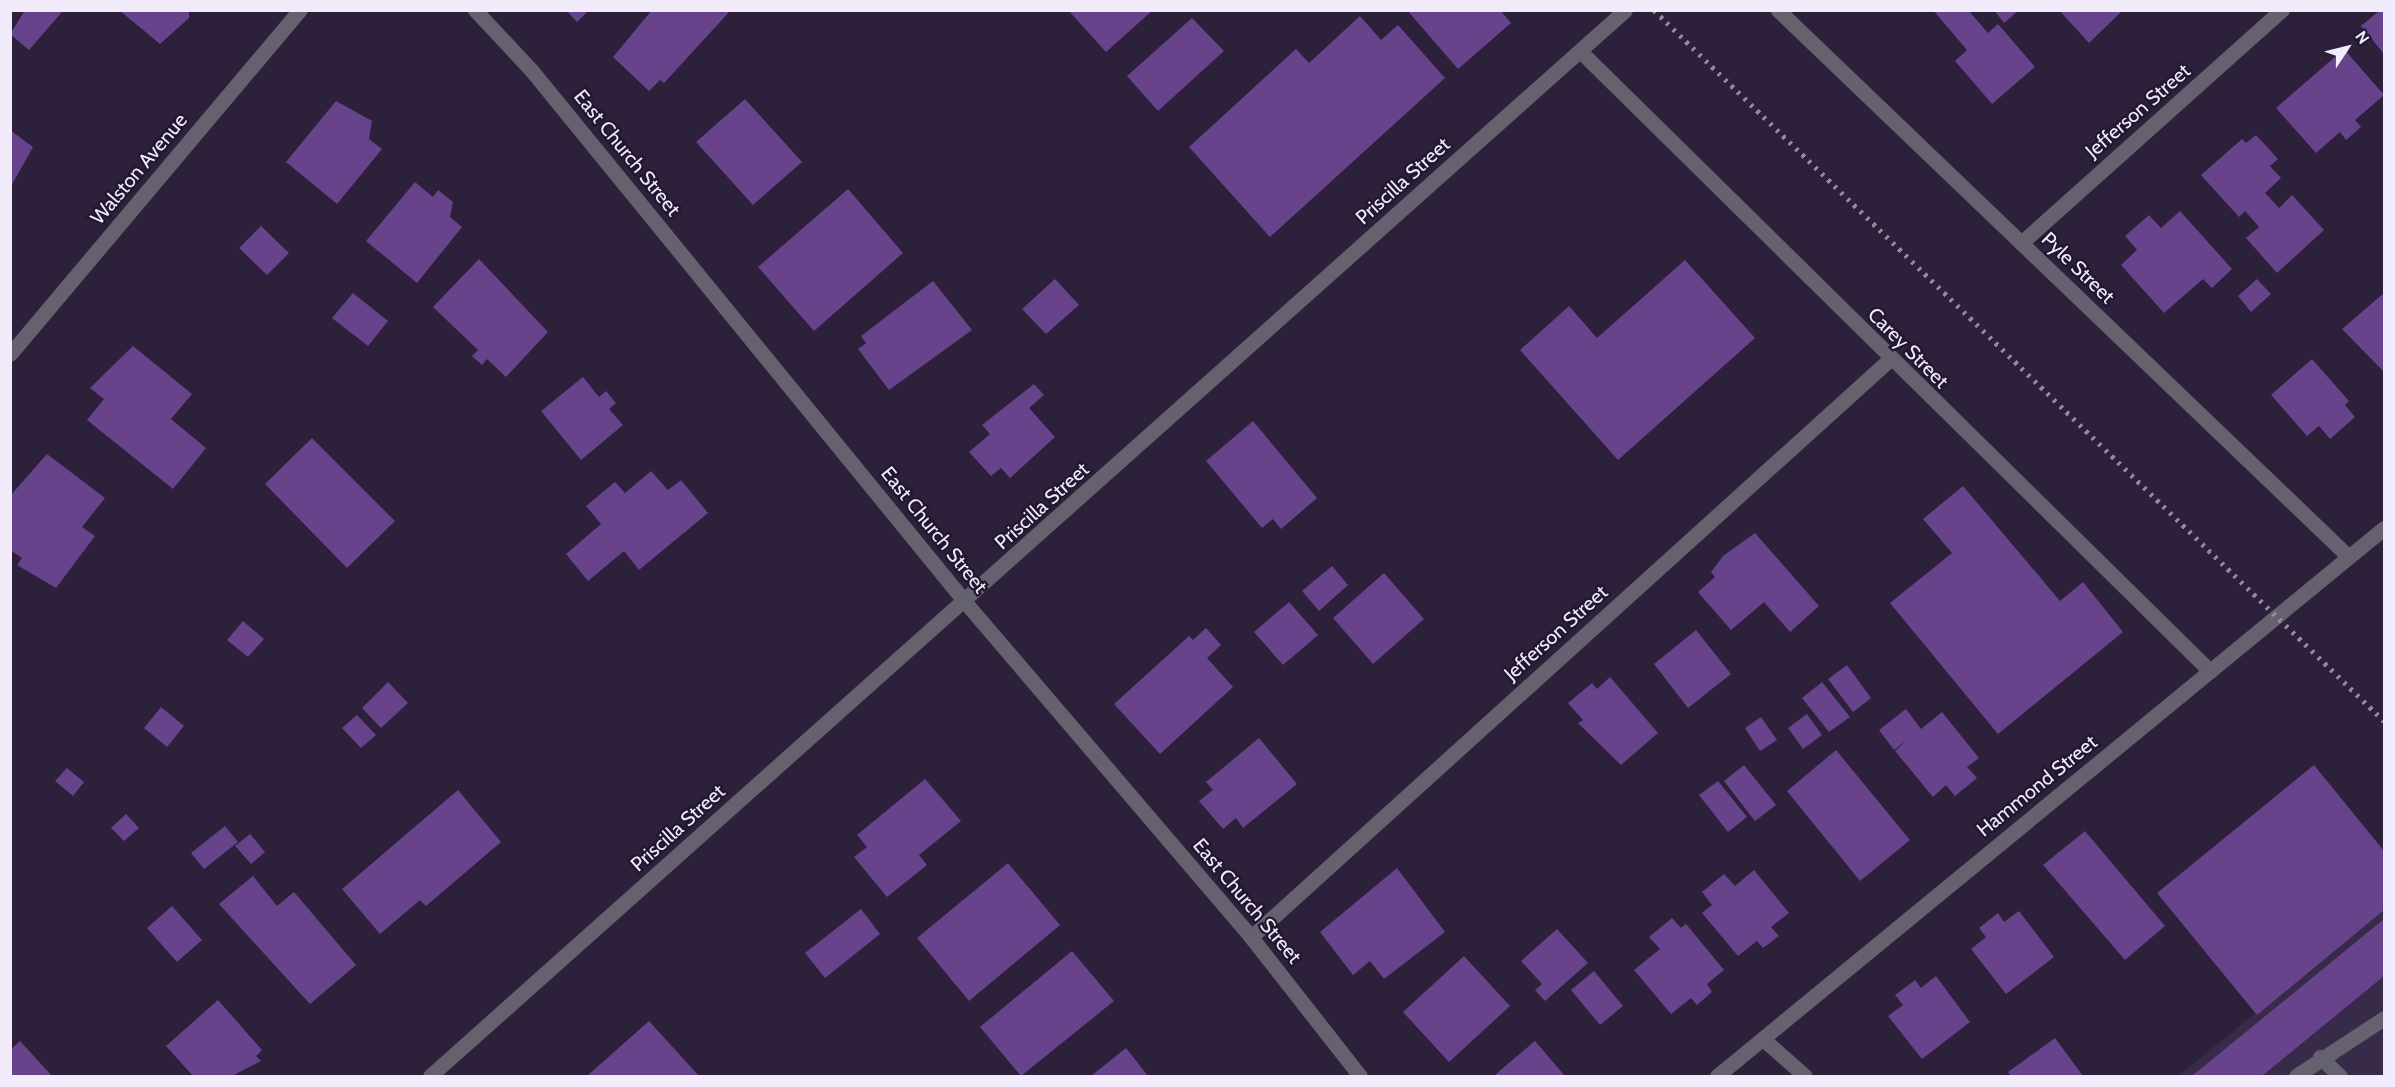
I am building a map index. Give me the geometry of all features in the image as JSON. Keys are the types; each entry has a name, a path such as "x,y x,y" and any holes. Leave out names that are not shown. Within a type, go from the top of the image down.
{"street":[{"name":"Walston Avenue","path":"10,354 300,10"},
{"name":"East Church Street","path":"475,10 532,70 966,602 1251,937 1360,1077"},
{"name":"Priscilla Street","path":"430,1077 966,602 1625,10"},
{"name":"Pyle Street","path":"1778,10 2348,556"},
{"name":"Jefferson Street","path":"2021,243 2282,10"},
{"name":"Carey Street","path":"1580,51 1889,360 2210,671"},
{"name":"Jefferson Street","path":"1251,937 1889,360"},
{"name":"Hammond Street","path":"1717,1077 2348,556 2385,528"},
{"path":"2296,1077 2320,1057 2385,1018"},
{"path":"1763,1039 1805,1077"},
{"path":"2320,1057 2340,1077"}],"shaded area":[{"path":"2384,908 2384,1076 2178,1076"}],"building":[{"path":"119,10 189,10 189,18 160,44"},
{"path":"566,10 589,10 577,22"},
{"path":"652,10 731,10 664,83 660,80 649,91 613,57"},
{"path":"1068,10 1153,10 1106,52"},
{"path":"1407,10 1500,10 1511,23 1458,69"},
{"path":"1933,10 1968,10 1988,33 1998,24 2035,67 1992,104 1955,61 1967,50"},
{"path":"1994,10 2019,10 2004,23"},
{"path":"2059,10 2123,10 2089,43"},
{"path":"2380,10 2384,10 2384,54 2361,26"},
{"path":"24,12 62,12 29,50 10,34"},
{"path":"1360,16 1381,40 1398,25 1445,78 1270,237 1189,147 1296,49 1309,63"},
{"path":"1192,18 1224,51 1158,111 1127,76"},
{"path":"2344,49 2384,95 2355,120 2361,127 2346,140 2340,132 2316,153 2276,108"},
{"path":"745,99 802,162 753,205 696,142"},
{"path":"336,101 372,121 369,139 382,149 337,204 286,162"},
{"path":"10,130 33,147 10,188"},
{"path":"2256,135 2278,159 2270,166 2281,178 2265,193 2279,208 2292,195 2324,230 2277,273 2246,238 2259,227 2245,211 2239,217 2201,175 2242,139 2246,143"},
{"path":"415,182 433,197 438,190 453,202 450,217 462,227 417,283 366,241"},
{"path":"848,189 903,253 814,331 758,267"},
{"path":"2180,211 2232,269 2212,288 2203,279 2164,313 2121,265 2137,250 2125,236 2149,215 2161,228"},
{"path":"261,226 289,253 267,275 239,248"},
{"path":"479,259 548,332 506,377 487,359 482,365 472,356 478,350 433,307"},
{"path":"1685,260 1755,338 1618,460 1520,350 1569,306 1597,338"},
{"path":"1055,279 1079,305 1046,334 1022,309"},
{"path":"2257,279 2271,294 2251,312 2238,296"},
{"path":"933,281 972,330 889,390 858,349 866,343 861,336"},
{"path":"353,293 388,321 368,346 332,318"},
{"path":"2384,293 2384,372 2342,329"},
{"path":"133,346 192,394 171,419 206,448 173,489 87,420 104,399 90,388"},
{"path":"2312,359 2349,401 2345,405 2355,417 2330,439 2319,426 2307,436 2271,395"},
{"path":"583,377 599,397 606,391 616,403 609,409 623,425 581,460 541,411"},
{"path":"1034,384 1044,395 1029,408 1055,437 1010,478 1001,468 991,476 969,452 990,434 982,425"},
{"path":"1253,421 1317,498 1281,529 1273,519 1262,528 1206,461"},
{"path":"312,438 395,521 347,568 265,484"},
{"path":"47,454 105,498 82,527 95,536 56,588 17,565 22,558 10,550 10,496"},
{"path":"651,471 668,490 681,480 708,513 639,570 624,551 588,581 566,554 601,524 586,506 615,482 625,493"},
{"path":"1963,486 2060,601 2083,582 2123,632 1998,734 1890,603 1952,553 1923,519"},
{"path":"1755,533 1819,606 1790,632 1764,602 1731,630 1698,592 1715,577 1711,572 1723,556"},
{"path":"1332,566 1348,585 1319,611 1302,591"},
{"path":"1384,573 1424,619 1373,664 1333,618"},
{"path":"1289,602 1318,635 1283,665 1254,632"},
{"path":"243,621 264,639 248,657 227,640"},
{"path":"1206,628 1221,645 1207,658 1233,687 1160,754 1114,704 1189,636 1193,640"},
{"path":"1696,630 1731,674 1688,708 1654,664"},
{"path":"1847,665 1871,698 1853,712 1828,679"},
{"path":"1610,677 1658,733 1621,765 1578,723 1583,720 1568,703 1592,683 1597,689"},
{"path":"388,682 408,703 381,728 362,708"},
{"path":"1822,682 1850,717 1829,732 1802,698"},
{"path":"161,707 184,726 167,747 144,728"},
{"path":"1906,709 1921,729 1942,712 1979,758 1967,767 1977,778 1955,796 1946,785 1933,797 1895,751 1907,740 1894,750 1879,730"},
{"path":"1807,714 1822,735 1803,749 1788,728"},
{"path":"357,715 376,735 361,748 342,728"},
{"path":"1761,717 1777,740 1760,751 1745,728"},
{"path":"1259,738 1297,784 1243,828 1236,818 1223,829 1199,801 1213,790 1206,782"},
{"path":"1836,750 1910,840 1860,881 1787,791"},
{"path":"1744,765 1776,805 1755,821 1724,781"},
{"path":"2314,765 2384,851 2384,910 2257,1015 2157,893"},
{"path":"67,768 84,782 73,796 55,781"},
{"path":"925,779 961,821 919,855 927,865 887,897 854,857 867,847 857,835"},
{"path":"1718,781 1747,817 1728,832 1699,795"},
{"path":"458,790 501,842 426,906 420,900 380,934 342,889"},
{"path":"126,814 139,828 124,841 111,828"},
{"path":"225,826 238,842 204,869 191,853"},
{"path":"2085,831 2165,926 2125,960 2043,865"},
{"path":"250,834 265,852 251,864 235,846"},
{"path":"1008,863 1060,925 969,1001 917,938"},
{"path":"1397,868 1445,932 1384,979 1370,961 1353,975 1320,932"},
{"path":"1754,870 1789,913 1771,927 1779,936 1763,948 1757,941 1738,956 1702,913 1712,905 1702,892 1724,874 1735,886"},
{"path":"253,876 277,906 294,892 356,965 310,1004 219,904"},
{"path":"172,906 202,940 177,962 147,928"},
{"path":"861,909 880,934 825,978 805,953"},
{"path":"2019,911 2054,957 2006,994 1971,949 1986,937 1979,928 1998,913 2004,922"},
{"path":"1672,918 1681,928 1686,924 1724,970 1707,984 1712,992 1697,1005 1691,998 1671,1014 1634,970 1660,949 1649,937"},
{"path":"2384,919 2384,976 2262,1076 2192,1076"},
{"path":"1557,929 1588,963 1545,1001 1535,990 1542,984 1521,961"},
{"path":"1072,951 1114,1001 1021,1076 980,1027"},
{"path":"1464,956 1510,1006 1449,1062 1403,1012"},
{"path":"1594,971 1623,1006 1600,1025 1571,990"},
{"path":"1936,976 1970,1022 1922,1059 1888,1016 1903,1005 1895,995 1915,980 1921,988"},
{"path":"218,1000 262,1050 256,1056 261,1061 232,1076 193,1076 166,1046"},
{"path":"649,1021 699,1076 587,1076"},
{"path":"2055,1038 2083,1076 2011,1076 2008,1072"},
{"path":"20,1041 52,1076 10,1076 10,1050"},
{"path":"1535,1041 1565,1076 1494,1076 1503,1068"},
{"path":"1126,1048 1148,1076 1091,1076"}],"railway":[{"path":"1654,10 2384,721"}]}
